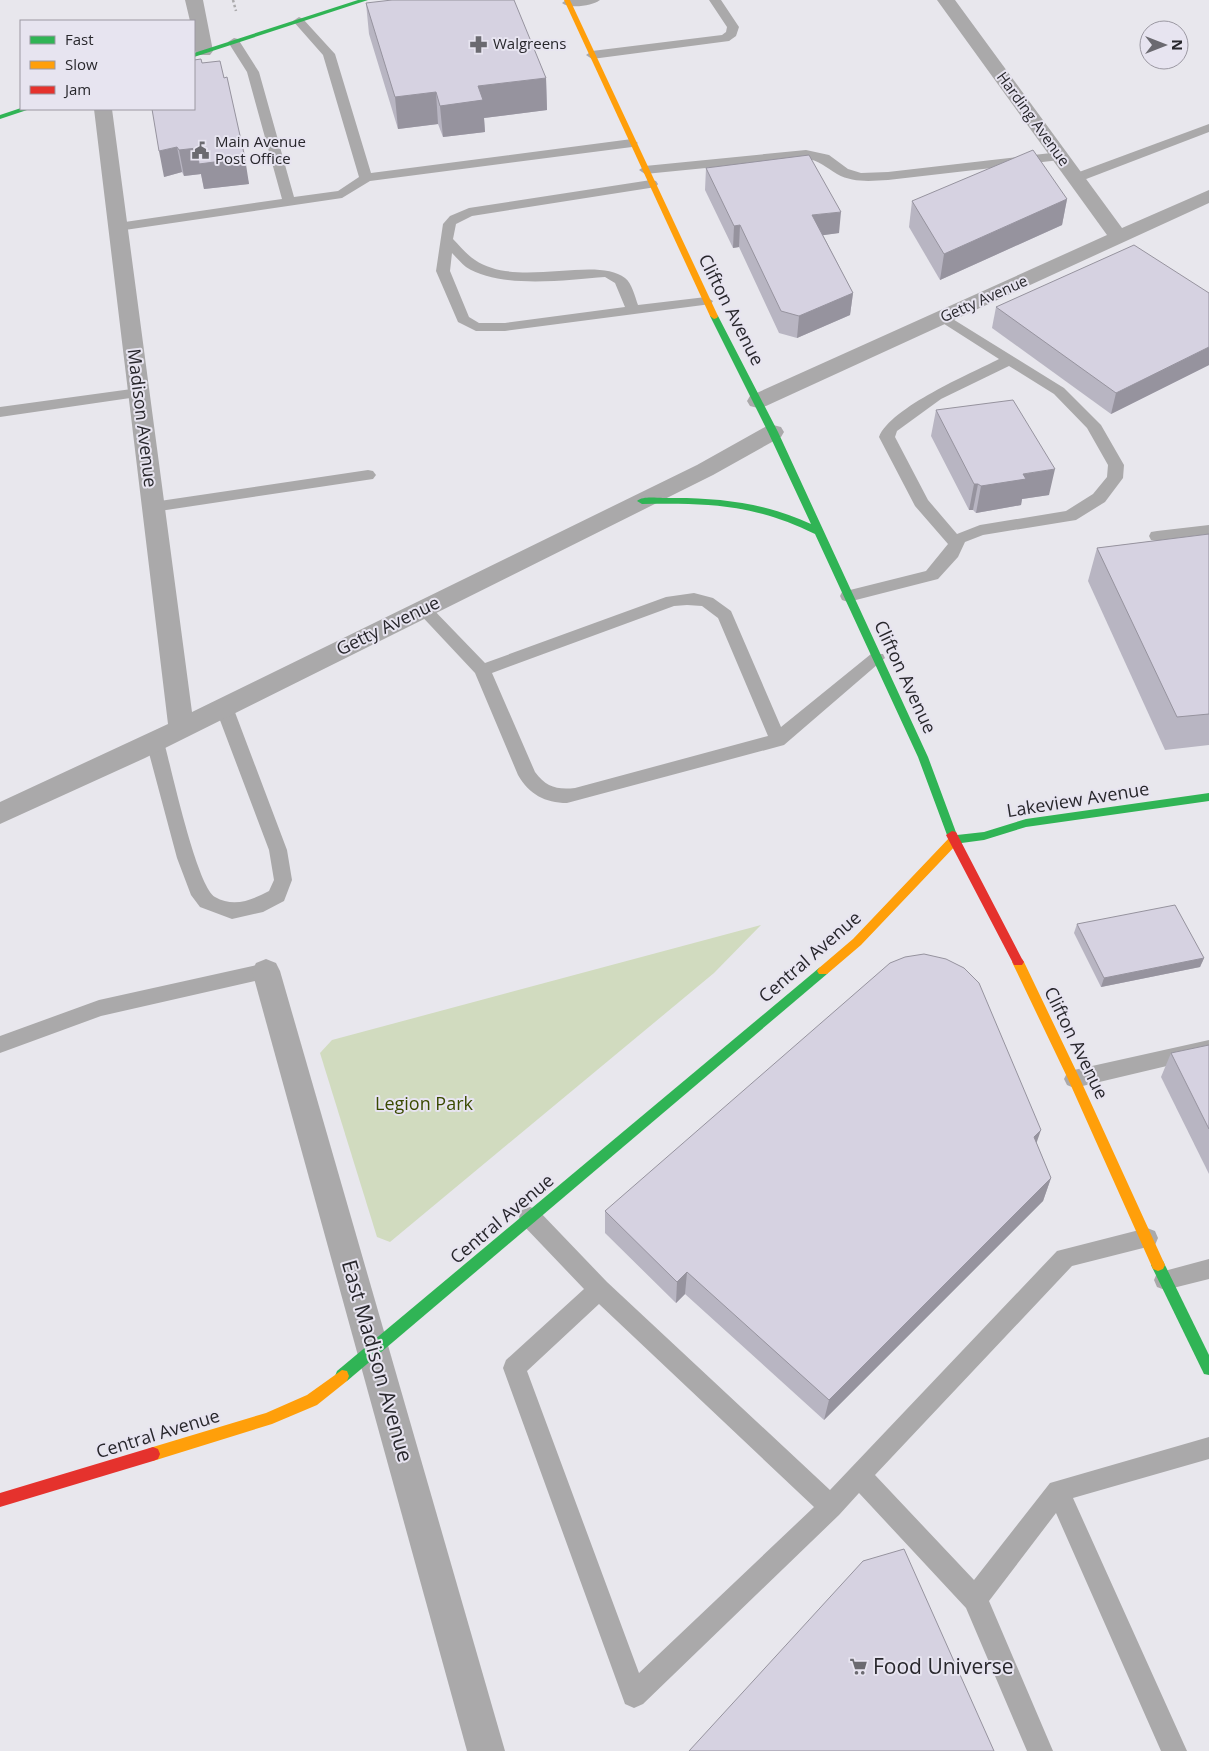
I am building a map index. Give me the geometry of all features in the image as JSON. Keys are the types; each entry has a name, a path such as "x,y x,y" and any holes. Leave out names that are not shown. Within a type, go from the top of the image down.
{"main road":[{"path":"199,53 366,0"},
{"name":"Clifton Avenue","path":"567,1 706,301 773,432 878,658 923,757 954,840 998,922 1074,1079 1209,1369"},
{"path":"0,117 23,110"},
{"path":"642,501 712,501 744,504 772,510 819,532"},
{"name":"Lakeview Avenue","path":"954,840 984,836 1026,822 1209,797"},
{"name":"Central Avenue","path":"0,1500 267,1419 312,1400 374,1351 857,942 954,840"}],"street":[{"path":"194,0 199,53"},
{"name":"Harding Avenue","path":"946,0 1119,238"},
{"name":"Madison Avenue","path":"102,110 181,728"},
{"name":"Getty Avenue","path":"758,401 1209,196"},
{"name":"Getty Avenue","path":"0,814 155,742 224,706 705,470 773,432"},
{"name":"East Madison Avenue","path":"266,971 486,1751"}],"lane":[{"path":"567,1 594,0"},
{"path":"592,55 725,38 732,33 733,27 715,0"},
{"path":"300,21 329,54 366,178"},
{"path":"234,42 253,72 289,202"},
{"path":"1076,178 1209,128"},
{"path":"118,227 342,194 366,178 632,143"},
{"path":"645,170 806,154 824,158 843,172 860,177 888,176 1060,156"},
{"path":"651,184 469,212 452,219 446,228 443,271 463,319 476,327 505,327 706,301"},
{"path":"446,240 471,264 496,273 530,278 607,273 621,280 633,310"},
{"path":"848,596 932,575 952,553 959,539 980,530 1070,516 1099,498 1114,478 1116,466 1093,425 1059,390 943,317"},
{"path":"956,543 921,502 888,437 890,430 936,396 1009,360"},
{"path":"0,412 139,393"},
{"path":"153,507 368,475"},
{"path":"1158,536 1209,530"},
{"path":"482,670 672,601 688,598 702,599 716,604 725,615 778,740"},
{"path":"423,609 482,670 527,775 534,786 546,794 560,797 575,795 778,740 878,658"},
{"path":"155,742 186,858 198,890 207,902 232,911 256,907 277,896 283,880 278,850 224,706"},
{"path":"0,1045 99,1008 266,971"},
{"path":"1074,1079 1209,1048"},
{"path":"530,1217 599,1289 831,1507"},
{"path":"599,1289 514,1368 634,1695 831,1507 1065,1258 1148,1238"},
{"path":"1166,1280 1209,1269"},
{"path":"975,1599 1058,1491 1209,1448"},
{"path":"859,1476 975,1599 1040,1751"},
{"path":"1058,1491 1174,1751"}],"green space":[{"name":"Legion Park","path":"761,925 714,973 390,1242 377,1237 320,1053 332,1040"}],"building":[{"name":"Walgreens","path":"392,0 514,0 546,78 478,86 483,100 440,106 436,92 395,97 366,3"},
{"name":"Main Avenue Post Office","path":"201,59 202,63 220,61 224,78 227,77 245,158 199,164 197,148 179,150 177,147 159,151 152,110 195,110 195,60"},
{"path":"1033,150 1067,199 944,254 912,201"},
{"path":"809,155 841,212 812,215 853,293 799,316 781,311 740,225 734,226 706,168"},
{"path":"1134,245 1209,293 1209,347 1116,393 996,307"},
{"path":"1013,400 1055,469 1023,474 1026,479 981,486 974,484 936,410"},
{"path":"1209,534 1209,714 1177,717 1097,548"},
{"path":"1175,905 1204,958 1104,978 1077,924"},
{"path":"924,954 946,959 964,968 979,983 1041,1130 1034,1137 1051,1178 829,1400 687,1272 677,1282 605,1211 890,963 905,957"},
{"path":"1209,1045 1209,1129 1171,1053"},
{"name":"Food Universe","path":"904,1549 994,1751 689,1751 863,1561"}],"traffic: fast":[{"path":"195,55 365,0"},
{"path":"0,117 23,110"},
{"path":"714,316 773,432 923,757 952,835"},
{"path":"642,501 712,502 754,507 796,521 819,532"},
{"path":"954,840 984,836 1026,823 1209,797"},
{"path":"342,1376 823,971"},
{"path":"1158,1265 1209,1369"}],"traffic: slow":[{"path":"567,0 714,316"},
{"path":"823,971 857,942 954,840"},
{"path":"1018,962 1074,1079 1158,1265"},
{"path":"153,1454 267,1419 312,1400 342,1376"}],"traffic: jam":[{"path":"952,835 1018,962"},
{"path":"0,1500 153,1454"}],"place":[{"name":"Walgreens","path":"479,44"},
{"name":"Main Avenue Post Office","path":"201,151"},
{"name":"Food Universe","path":"859,1667"}]}
